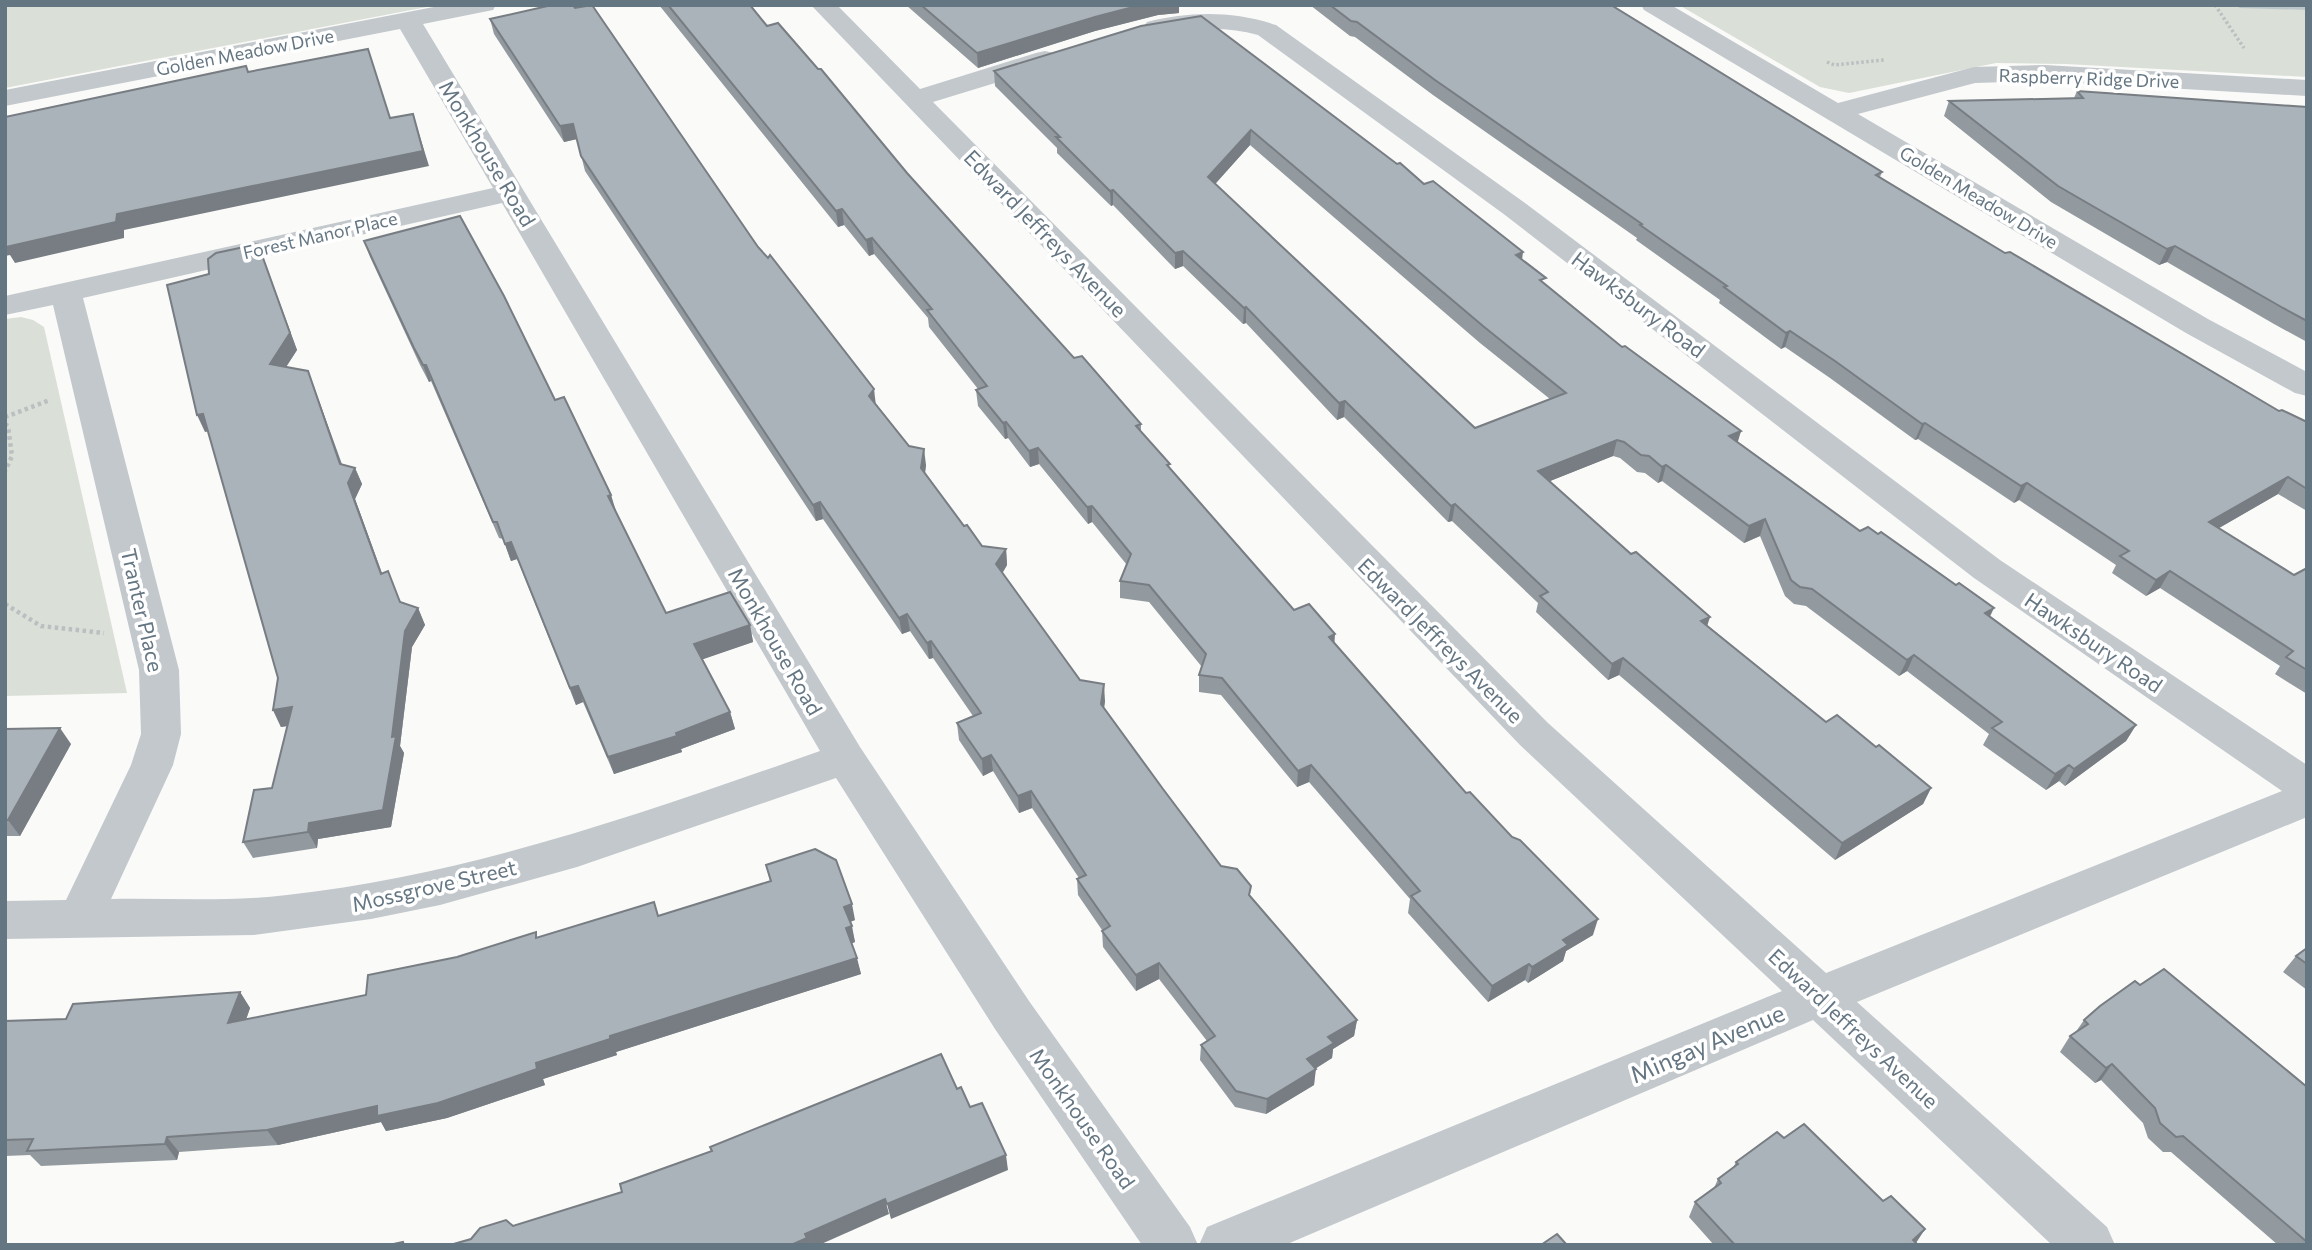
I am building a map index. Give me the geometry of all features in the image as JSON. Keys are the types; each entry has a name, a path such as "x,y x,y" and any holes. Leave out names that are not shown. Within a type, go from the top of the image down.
{"street":[{"name":"Golden Meadow Drive","path":"5,98 484,5"},
{"name":"Edward Jeffreys Avenue","path":"823,5 1534,734 2089,1245"},
{"name":"Golden Meadow Drive","path":"1653,5 2197,326 2307,387"},
{"name":"Monkhouse Road","path":"408,20 845,758 1012,1015 1172,1245"},
{"name":"Hawksbury Road","path":"1122,35 1207,20 1250,24 1266,30 1515,209 1987,569 2307,787"},
{"path":"916,99 1071,51"},
{"name":"Raspberry Ridge Drive","path":"1834,112 1974,75 2045,73 2307,88"},
{"name":"Forest Manor Place","path":"5,306 512,192"},
{"name":"Tranter Place","path":"66,292 159,670 162,710 161,734 152,765 80,918"},
{"name":"Mossgrove Street","path":"5,920 298,913 386,900 547,858 685,815 845,758"},
{"name":"Mingay Avenue","path":"1225,1245 1820,996 2307,799"}],"path":[{"path":"2215,5 2244,48"},
{"path":"5,417 55,399"},
{"path":"5,424 8,426 12,456 5,471"},
{"path":"5,604 41,626 105,633"}],"shaded area":[{"path":"5,5 437,5 5,88"},
{"path":"1679,5 2307,5 2307,77 2066,64 1996,63 1849,93 1820,87"},
{"path":"21,317 44,327 127,693 5,696 5,319"}],"building":[{"path":"552,5 573,5 575,8 592,5 758,247 768,258 770,255 874,389 869,396 909,446 924,449 921,468 964,526 967,525 982,546 1006,549 996,564 1080,680 1104,684 1101,704 1163,789 1221,866 1237,869 1251,886 1249,895 1357,1020 1328,1037 1334,1043 1307,1059 1316,1069 1267,1099 1236,1091 1201,1045 1215,1036 1159,963 1136,975 1102,931 1110,926 1077,879 1086,875 1031,791 1018,796 991,755 982,759 957,723 981,713 931,641 927,643 907,614 899,618 820,502 813,505 581,156 573,124 560,126 490,19"},
{"path":"668,5 750,5 767,26 778,23 818,69 821,69 907,173 1074,358 1082,356 1141,424 1136,426 1170,464 1167,465 1294,610 1309,604 1335,634 1329,637 1466,793 1470,792 1512,837 1520,840 1598,919 1563,940 1568,945 1532,967 1529,964 1492,986 1411,896 1420,891 1311,765 1298,771 1222,678 1199,675 1206,654 1149,585 1120,581 1131,554 1092,506 1087,507 1038,448 1029,451 1006,422 1003,423 976,390 987,386 927,310 932,309 872,238 866,240 842,209 836,211"},
{"path":"921,5 1141,5 977,53"},
{"path":"1330,5 1611,5 1882,172 1876,175 2005,253 2010,252 2279,411 2307,422 2307,489 2288,477 2209,522 2294,575 2307,568 2307,670 2286,657 2293,651 2170,571 2156,580 2120,556 2129,551 2027,483 2021,486 1925,423 1922,424 1835,361 1790,331 1786,333 1724,287 1727,286 1640,225 1642,224"},
{"path":"1201,16 1397,164 1400,163 1424,184 1433,181 1523,252 1516,255 1546,278 1540,280 1622,347 1625,346 1741,431 1729,436 1860,531 1868,527 1878,534 1881,532 1956,585 1959,583 1994,608 1985,613 2136,725 2074,769 2069,765 2055,774 1992,728 2002,722 1914,655 1907,660 1812,589 1800,587 1791,580 1765,519 1749,526 1666,465 1662,467 1649,456 1641,455 1617,440 1538,471 1631,554 1636,552 1710,617 1701,621 1826,722 1837,715 1931,788 1842,843 1623,658 1612,664 1540,596 1548,592 1455,504 1451,506 1345,401 1339,403 1246,307 1183,251 1175,253 1056,137 1060,137 994,71 1141,26","holes":["1251,130 1566,393 1475,428 1208,177"]},
{"path":"368,49 390,118 413,114 423,151 117,214 116,222 6,247 5,117 246,66 248,72"},
{"path":"2077,91 2307,107 2307,321 2175,246 2167,249 2058,186 1949,101 2083,98"},
{"path":"460,216 504,296 555,400 564,397 611,495 608,496 666,613 730,592 750,625 694,644 730,712 676,733 677,736 608,757 578,686 570,688 511,542 505,544 497,522 493,522 426,365 423,365 414,348 364,241"},
{"path":"258,244 290,333 270,364 308,371 340,464 355,468 348,483 381,574 388,571 400,602 418,608 405,631 392,737 396,736 383,810 309,823 308,832 243,842 254,790 272,788 292,707 273,710 278,678 203,414 197,415 167,285 209,274 208,259 216,253"},
{"path":"60,728 8,820 5,820 5,729"},
{"path":"815,849 836,860 852,904 844,907 852,926 846,928 857,958 610,1036 610,1039 536,1063 537,1069 438,1103 377,1116 377,1106 267,1130 167,1137 165,1144 27,1151 33,1139 5,1140 5,1021 66,1019 73,1004 240,992 228,1023 366,995 368,975 457,957 536,932 536,938 654,902 658,916 771,881 766,865"},
{"path":"2307,948 2307,964 2296,956"},
{"path":"2164,969 2307,1087 2307,1242 2183,1136 2176,1137 2160,1123 2155,1108 2112,1064 2106,1068 2070,1036 2088,1024 2084,1020 2100,1006 2135,981 2140,985"},
{"path":"941,1054 957,1089 961,1087 970,1107 982,1103 1006,1155 887,1204 885,1199 805,1234 807,1238 794,1245 450,1245 471,1239 480,1228 506,1220 513,1226 622,1192 620,1184 712,1151 710,1147"},
{"path":"1804,1124 1883,1201 1891,1196 1925,1229 1913,1240 1918,1245 1735,1245 1695,1202 1721,1183 1718,1179 1738,1164 1736,1162 1777,1132 1784,1138"},
{"path":"1557,1234 1567,1245 1541,1245"}],"waterway":[{"path":"2240,5 2307,7"}]}
